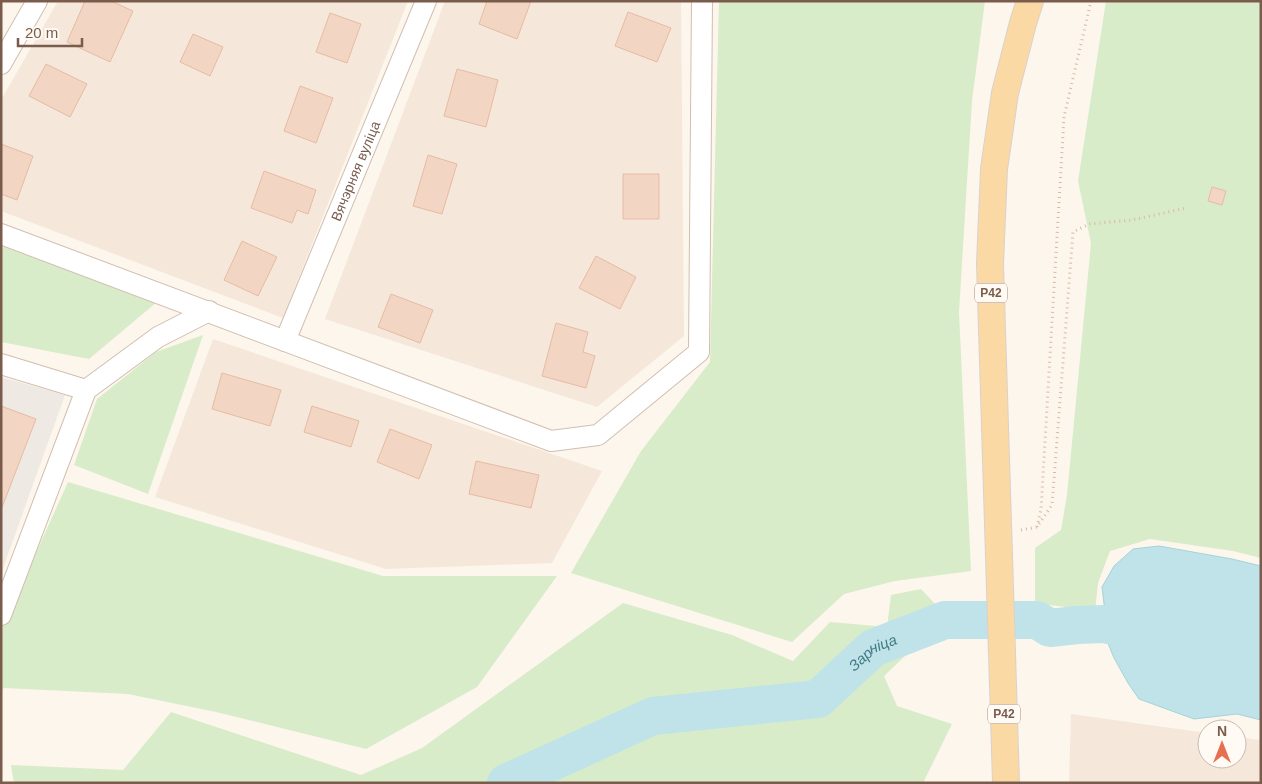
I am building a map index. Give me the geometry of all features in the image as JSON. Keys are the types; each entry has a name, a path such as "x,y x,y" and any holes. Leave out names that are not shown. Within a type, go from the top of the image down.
{"main road":[{"name":"Р42","path":"1006,783 990,264 994,169 1005,93 1030,1"}],"street":[{"path":"1,64 38,1"},
{"name":"Вячэрняя вуліца","path":"285,341 426,1"},
{"path":"1,234 551,441 598,434 699,352 702,1"},
{"path":"1,615 86,390 158,337 209,311"},
{"path":"1,364 86,390"}],"path":[{"path":"1037,527 1041,510 1064,117 1091,1"},
{"path":"998,533 1037,527 1052,505 1073,232 1089,224 1132,220 1186,208"}],"shaded area":[{"path":"58,1 408,1 283,318 1,211 1,100"},
{"path":"445,1 681,1 684,336 597,407 325,319"},
{"path":"213,339 602,471 552,563 386,569 155,497"},
{"path":"1,377 65,395 1,574"},
{"path":"1071,714 1197,732 1197,769 1247,769 1247,738 1261,740 1261,783 1069,783"}],"green space":[{"path":"719,1 985,1 972,101 959,312 971,571 895,581 844,594 792,642 571,573 641,451 710,362"},
{"path":"1106,1 1261,1 1261,558 1233,551 1150,539 1110,551 1098,583 1095,611 1035,603 1035,548 1061,530 1067,495 1091,243 1078,181"},
{"path":"1,246 157,302 89,359 1,342"},
{"path":"203,335 148,494 74,465 97,399 156,352"},
{"path":"68,482 383,576 557,576 477,687 366,749 216,712 128,694 4,688 1,691 1,624 5,622"},
{"path":"921,589 938,607 928,634 884,676 897,706 952,724 923,783 14,783 11,765 123,770 171,712 361,775 422,748 623,603 732,635 793,661 830,622 887,627 891,595"}],"water":[{"path":"1159,546 1261,566 1261,720 1237,714 1194,719 1139,699 1128,683 1114,658 1105,636 1102,587 1114,566 1133,549"}],"building":[{"path":"85,1 111,1 133,11 110,62 67,42"},
{"path":"487,1 531,1 517,39 479,24"},
{"path":"628,12 671,28 657,62 615,46"},
{"path":"330,13 361,24 347,63 316,52"},
{"path":"193,34 223,47 210,76 180,62"},
{"path":"46,64 87,84 70,117 29,96"},
{"path":"457,69 498,80 486,127 444,116"},
{"path":"300,86 333,98 316,143 284,131"},
{"path":"1,144 33,156 17,200 1,194"},
{"path":"428,155 457,164 442,214 413,206"},
{"path":"264,171 316,190 308,214 297,210 292,223 251,208"},
{"path":"623,174 659,174 659,219 623,219"},
{"path":"1212,187 1226,191 1222,205 1208,201"},
{"path":"242,241 277,257 258,296 224,280"},
{"path":"596,256 636,277 620,309 579,288"},
{"path":"391,294 433,310 420,343 378,327"},
{"path":"556,323 588,332 583,352 595,356 586,388 542,376"},
{"path":"222,373 281,390 270,426 212,409"},
{"path":"1,406 36,419 1,510"},
{"path":"312,406 359,421 351,447 304,432"},
{"path":"390,429 432,445 419,479 377,462"},
{"path":"476,461 539,475 531,508 469,494"}],"waterway":[{"name":"Зарніца","path":"506,783 653,716 818,699 873,648 945,620 1037,620 1050,628 1103,624 1155,633"}]}
